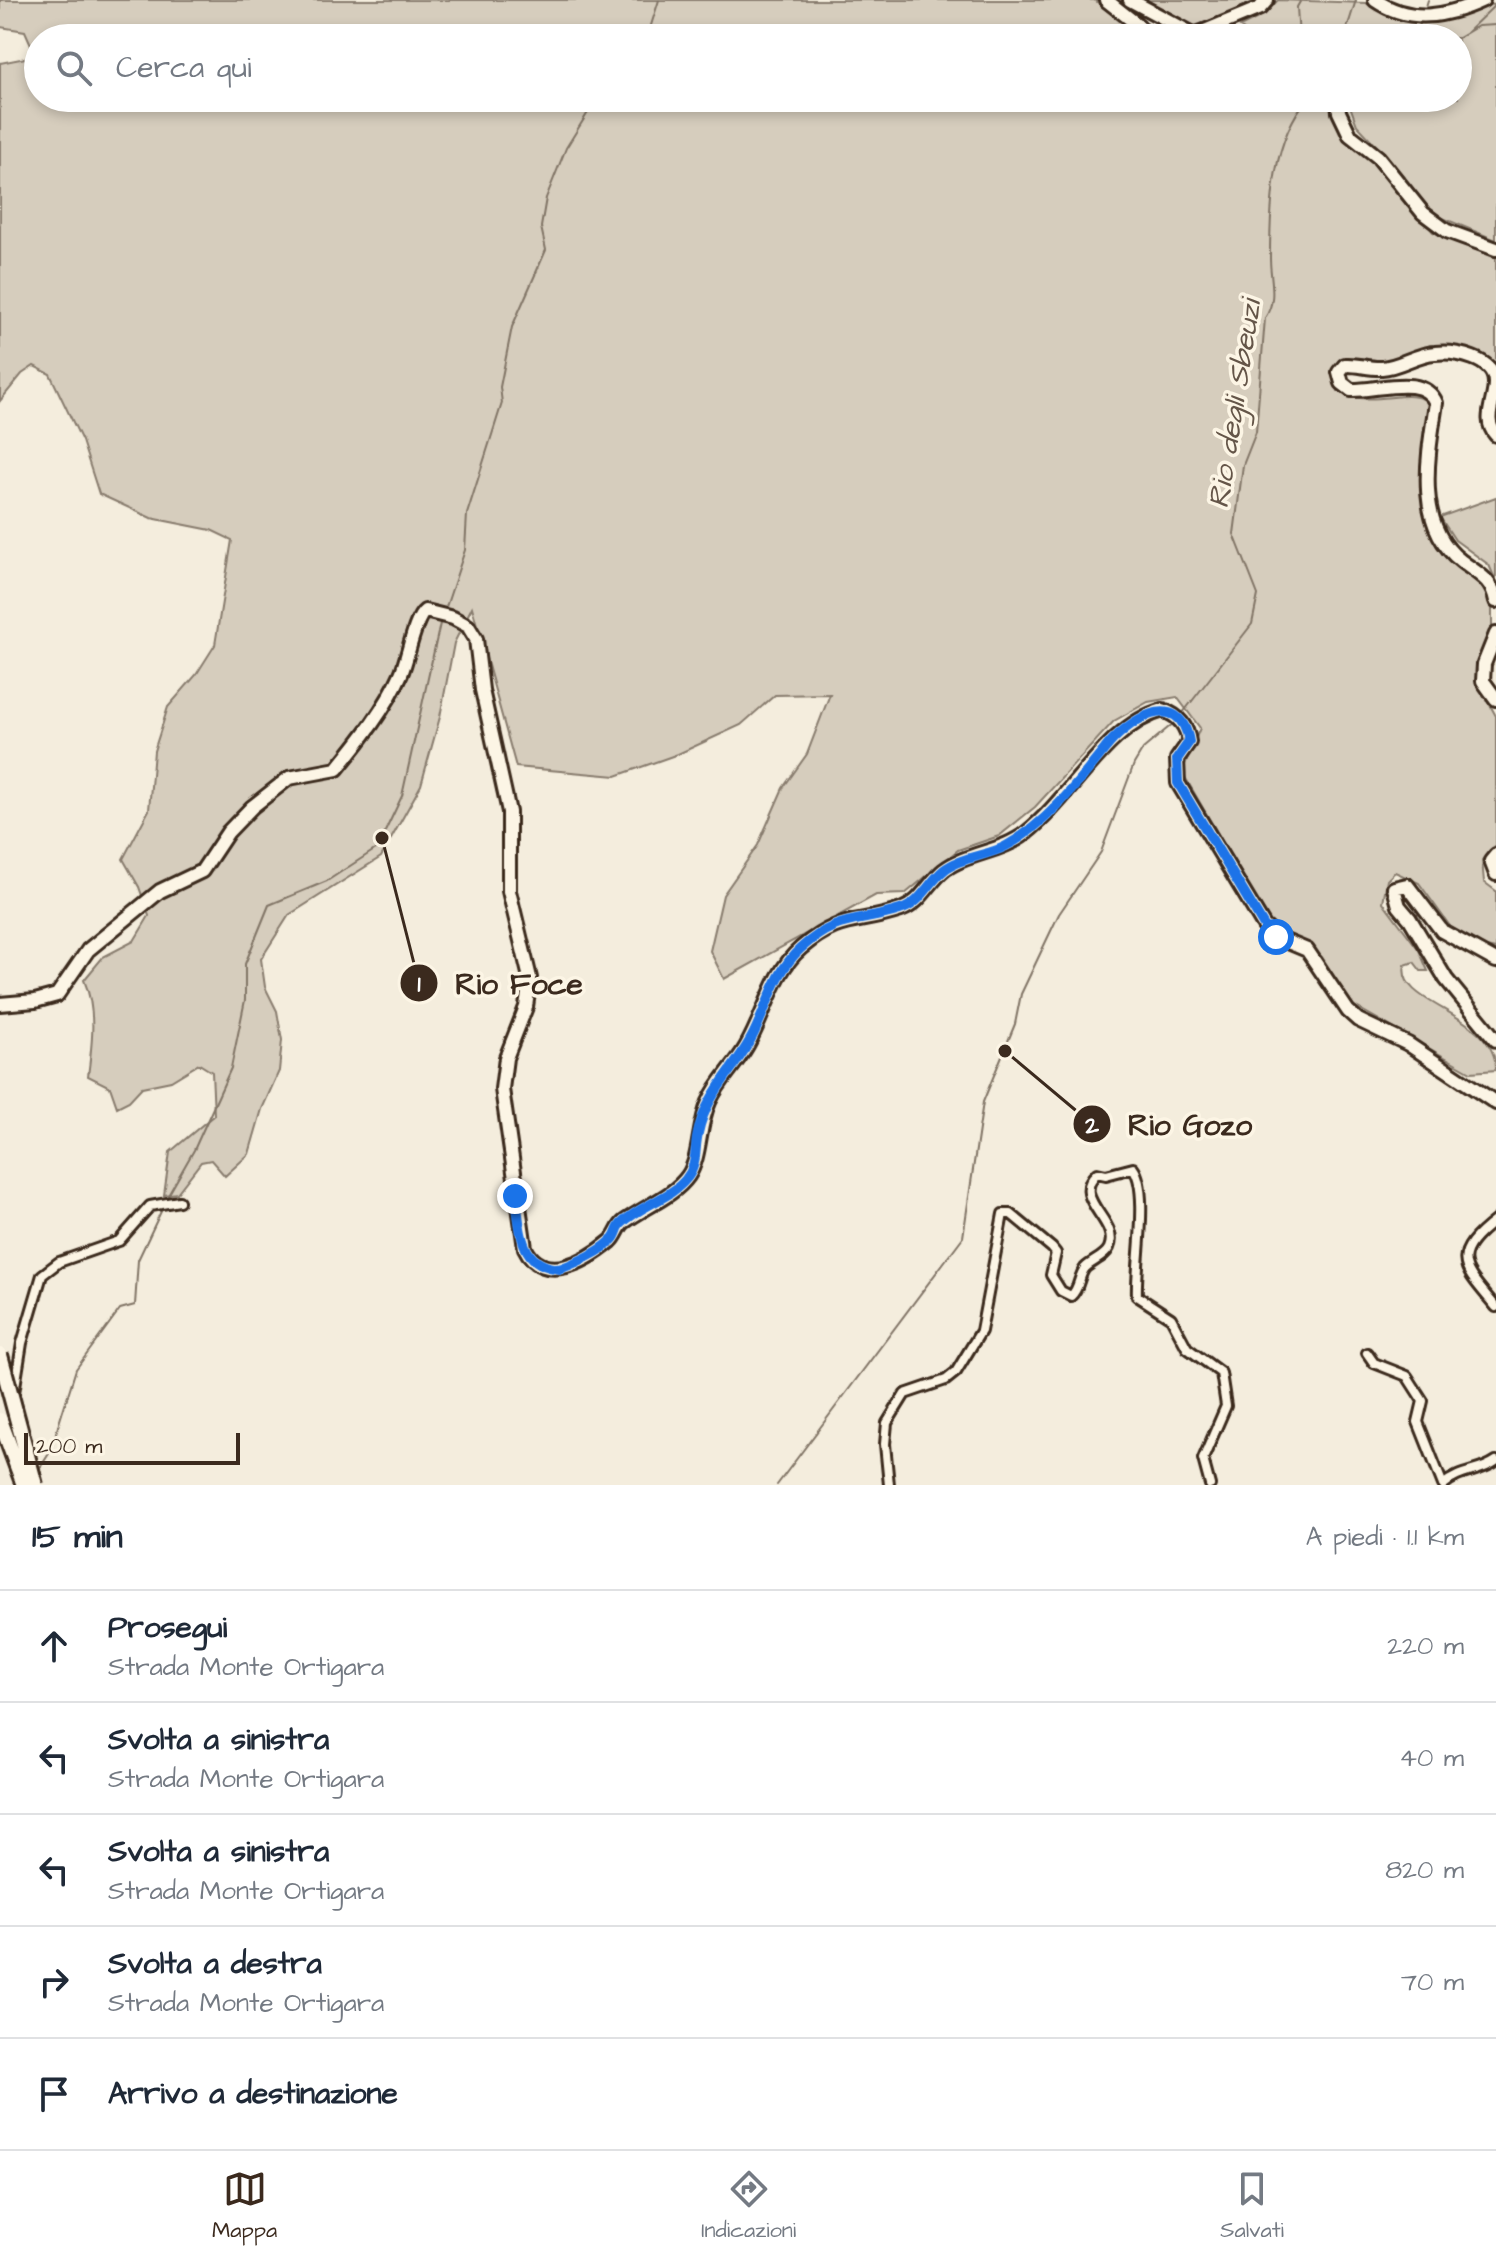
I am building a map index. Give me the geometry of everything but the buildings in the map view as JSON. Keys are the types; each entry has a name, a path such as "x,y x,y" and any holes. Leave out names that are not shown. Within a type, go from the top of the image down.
{"highway":[{"path":"0,1355 35,1485"},
{"path":"0,1420 21,1485"}],"main road":[{"path":"1106,0 1136,24"},
{"path":"1130,0 1175,24"},
{"path":"1221,24 1260,8 1267,0"},
{"path":"1375,0 1393,12 1443,15 1483,0"},
{"path":"1339,112 1350,135 1378,157 1423,213 1447,231 1496,249"},
{"path":"1496,435 1489,428 1489,412 1495,399 1495,377 1486,365 1475,359 1435,353 1379,369 1345,365 1339,372 1342,383 1351,390 1415,385 1433,395 1436,403 1428,499 1434,530 1461,560 1478,570 1493,587 1496,601"},
{"path":"0,1004 35,1001 57,995 88,950 160,891 202,871 228,832 260,800 289,778 337,769 400,677 420,614 425,611 436,612 468,626 476,639 482,690 509,812 509,891 530,978 526,1007 506,1058 502,1089 525,1248 531,1260 560,1269 596,1251 613,1239 620,1224 686,1179 695,1163 698,1132 709,1100 745,1050 784,967 799,950 829,926 900,910 916,903 946,868 1004,848 1056,806 1121,731 1163,710 1174,715 1184,726 1189,742 1177,759 1178,783 1264,926 1276,937 1307,950 1348,1011 1358,1020 1408,1044 1496,1103"},
{"path":"1496,634 1484,664 1483,681 1496,699"},
{"path":"1496,855 1491,861 1496,874"},
{"path":"1496,961 1442,931 1407,885 1394,888 1399,906 1446,979 1496,1040"}],"street":[{"path":"889,1485 885,1444 887,1423 905,1394 946,1380 956,1372 981,1331 1003,1214 1011,1214 1052,1248 1056,1253 1051,1275 1061,1291 1071,1296 1077,1291 1085,1269 1108,1251 1111,1242 1105,1220 1091,1203 1088,1192 1091,1179 1097,1173 1106,1175 1133,1168 1137,1173 1140,1199 1137,1296 1171,1318 1187,1348 1221,1373 1226,1406 1203,1459 1210,1485"},
{"path":"21,1485 13,1470 11,1444 16,1376 37,1299 37,1284 42,1275 59,1262 119,1241 150,1206 179,1201"},
{"path":"1496,1220 1466,1247 1463,1258 1467,1273 1496,1307"},
{"path":"1367,1353 1374,1363 1407,1376 1423,1401 1418,1422 1443,1485 1460,1472 1487,1467 1496,1461"}],"shaded area":[{"path":"0,0 1094,0 1125,24 24,24 24,31 0,27"},
{"path":"1144,0 1262,0 1252,7 1200,24 1186,24"},
{"path":"1278,0 1366,3 1405,20 1450,20 1483,4 1496,5 1496,240 1433,214 1392,162 1357,125 1352,112 1472,112 1472,24 1246,24 1264,15"},
{"path":"24,58 24,112 1336,112 1340,132 1382,170 1433,232 1496,258 1496,370 1457,349 1430,345 1404,359 1334,372 1338,391 1351,396 1411,396 1429,403 1425,496 1432,536 1458,564 1480,581 1492,600 1492,634 1479,685 1496,716 1496,845 1482,860 1484,882 1496,891 1496,949 1481,946 1452,929 1419,883 1395,872 1387,880 1383,902 1419,950 1428,971 1421,971 1414,962 1405,965 1406,979 1415,991 1480,1035 1492,1051 1496,1070 1471,1072 1351,1004 1322,957 1270,923 1182,772 1200,728 1177,697 1148,702 1114,721 1035,807 999,836 958,850 905,894 876,895 724,979 710,951 723,895 758,845 783,788 807,754 830,694 775,695 741,725 678,754 616,776 516,767 472,607 454,643 440,717 421,785 381,857 289,915 261,959 265,987 277,1011 282,1040 279,1071 262,1109 249,1154 225,1176 211,1160 201,1162 177,1193 164,1195 170,1152 214,1115 212,1072 199,1064 171,1081 142,1087 129,1101 117,1107 110,1087 88,1076 92,1015 84,980 103,957 134,941 149,916 139,887 123,859 149,810 154,751 168,707 196,675 215,645 232,540 211,530 151,518 99,494 82,441 50,374 34,366 22,374 0,401 0,63"},
{"path":"1496,497 1496,581 1489,565 1455,540 1440,517"}],"waterway":[{"path":"651,24 659,0"},
{"path":"1298,24 1297,7 1301,0"},
{"path":"1348,24 1356,0"},
{"name":"Rio degli Sbeuzi","path":"1425,10 1428,0"},
{"path":"1472,27 1496,4"},
{"name":"Rio degli Sbeuzi","path":"1420,24 1423,19"},
{"path":"1472,30 1478,26 1496,25"},
{"path":"445,610 465,550 467,514 502,403 500,387 512,327 546,250 541,227 546,198 566,148 588,112"},
{"name":"Rio degli Sbeuzi","path":"1182,714 1252,624 1258,595 1234,534 1243,465 1256,432 1265,318 1272,296 1270,237 1276,174 1287,133 1298,112"},
{"path":"166,1199 194,1150 231,1068 245,1000 245,964 269,905 327,881 376,849 402,796 441,619"},
{"path":"777,1485 963,1237 983,1102 1015,1024 1021,994 1059,914 1101,852 1134,764 1143,749 1175,722"},
{"path":"38,1471 50,1452 76,1369 120,1309 135,1305 138,1260 164,1205"}],"place":[{"name":"Rio Foce","path":"382,838"},
{"name":"Rio Gozo","path":"1005,1051"}],"route":[{"path":"515,1196 525,1248 531,1260 539,1265 560,1269 613,1239 620,1224 686,1179 695,1163 698,1132 709,1100 745,1050 784,967 799,950 829,926 900,910 916,903 946,868 1004,848 1025,834 1080,781 1121,731 1156,712 1163,710 1174,715 1188,732 1189,742 1177,759 1178,783 1264,926 1276,937"}]}
